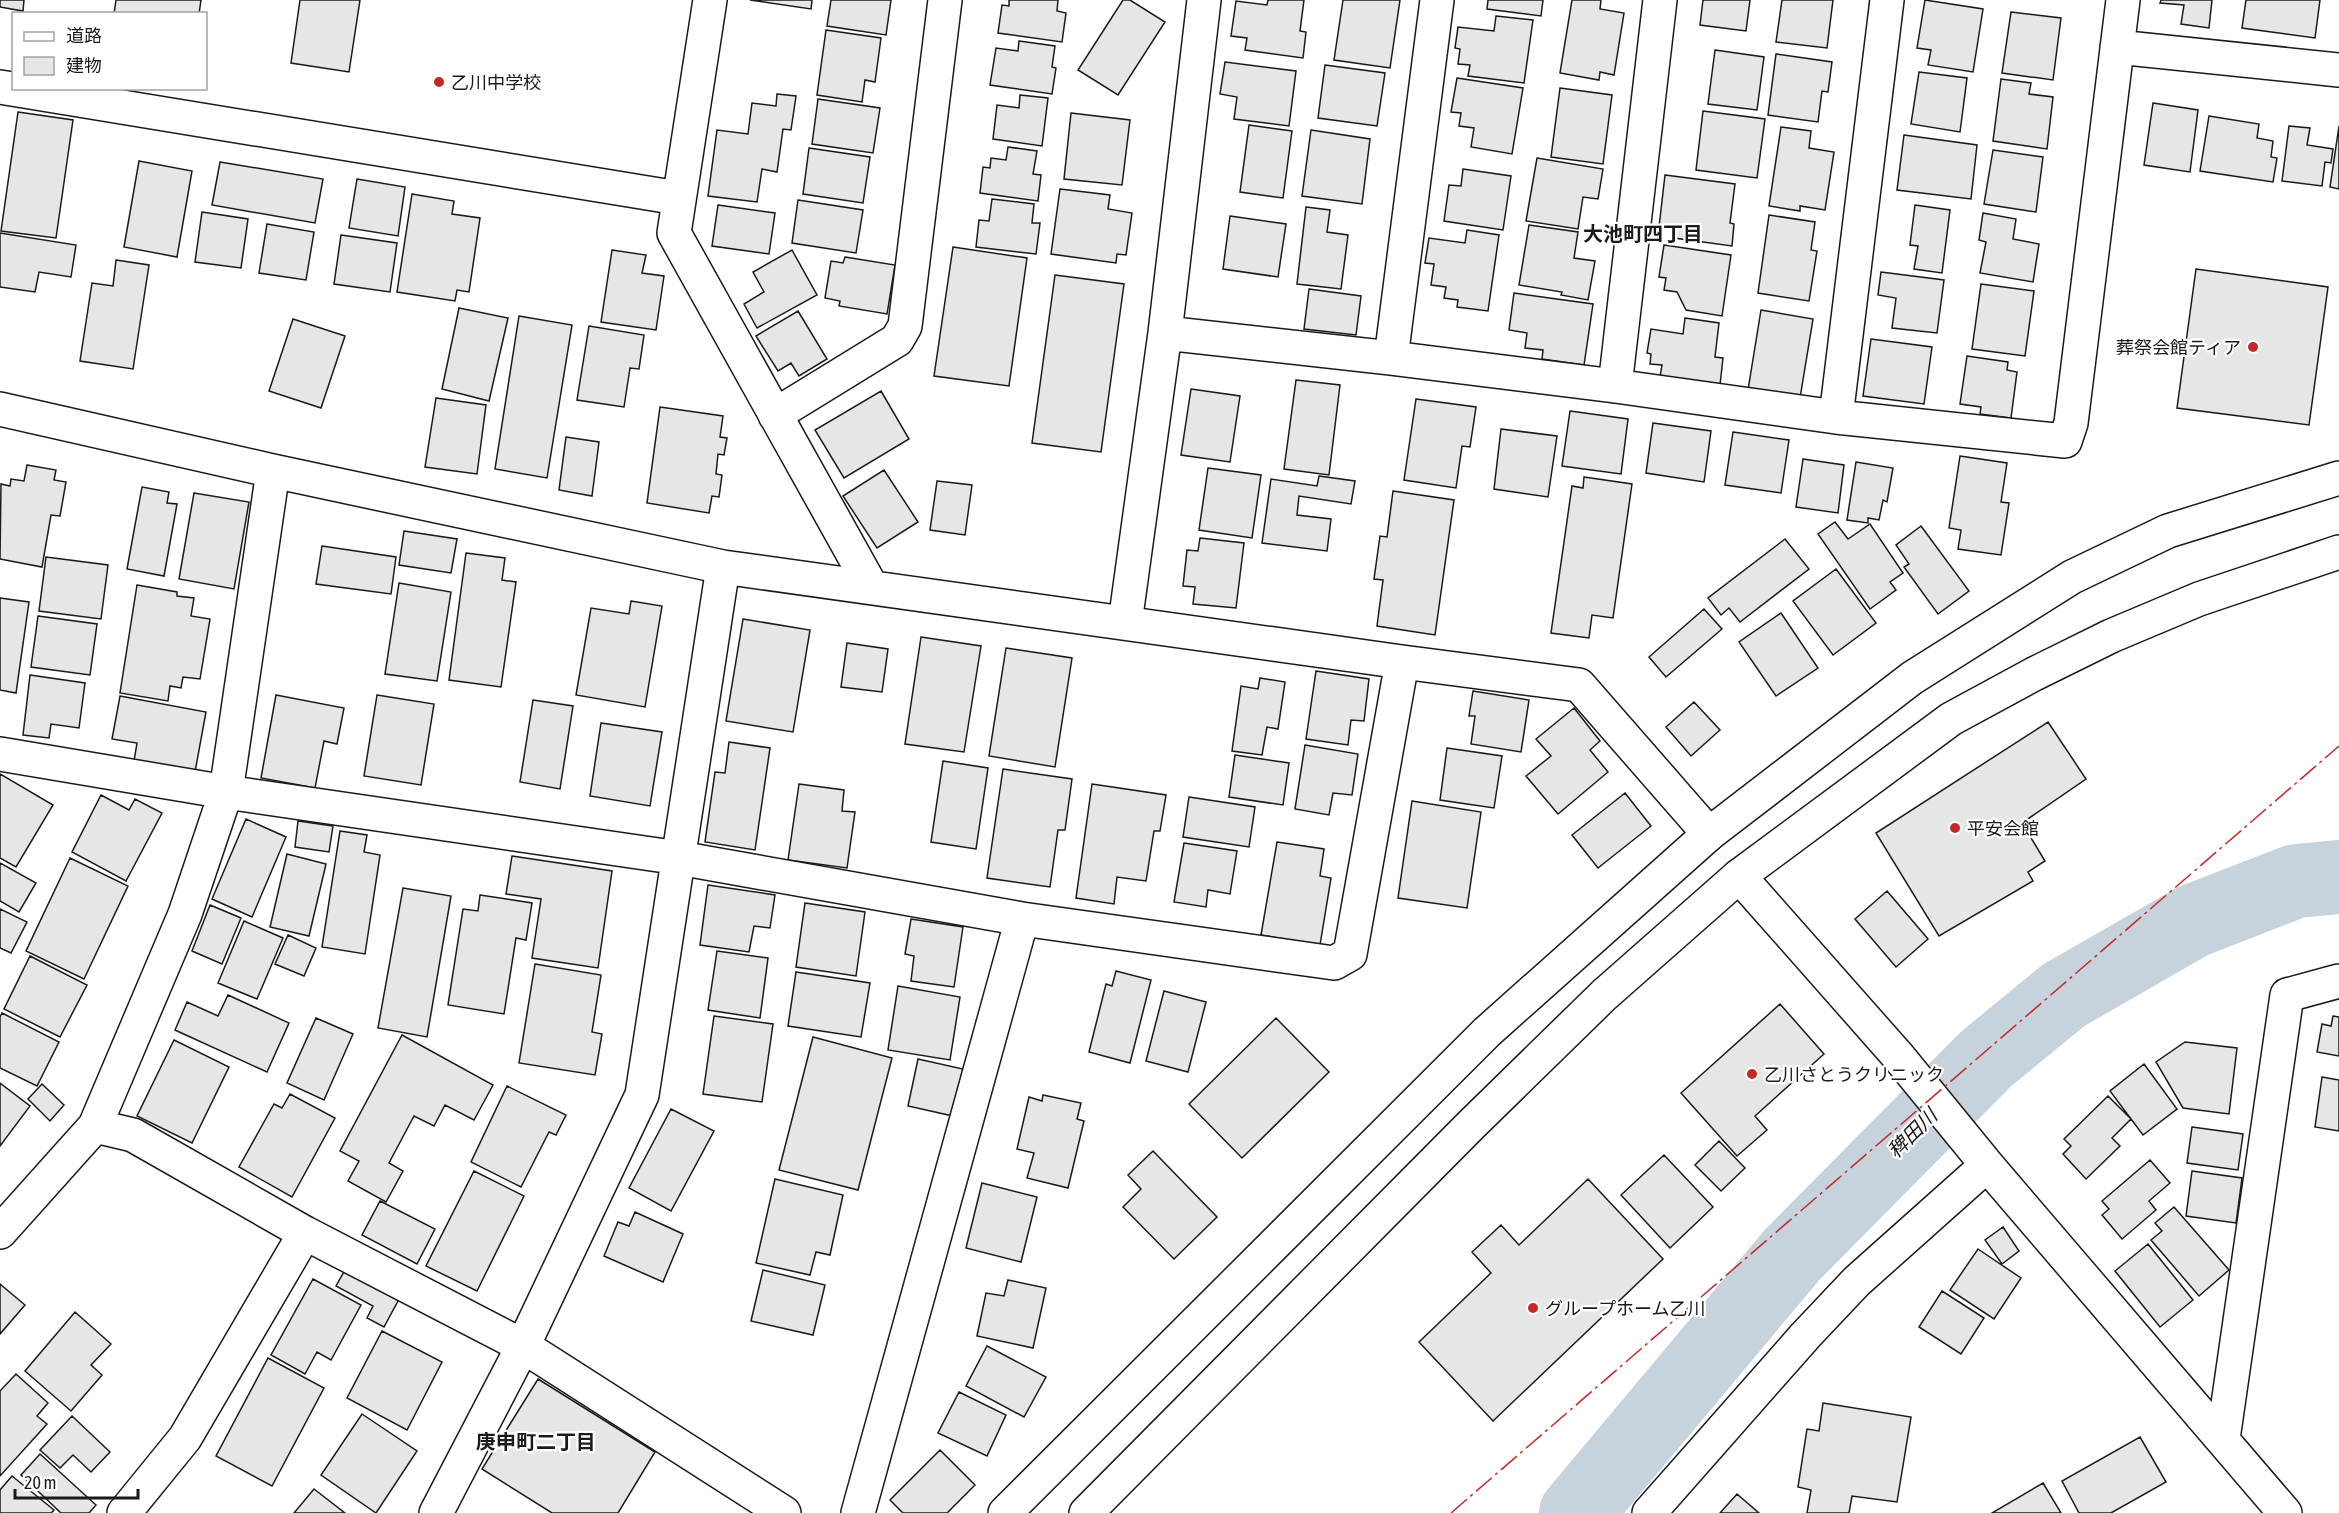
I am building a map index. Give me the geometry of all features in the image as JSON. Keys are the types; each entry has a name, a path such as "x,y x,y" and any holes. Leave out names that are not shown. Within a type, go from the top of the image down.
{"street":[{"path":"710,0 674,232 872,588"},
{"path":"775,415 897,340 905,326 945,0"},
{"path":"1125,623 1165,333 1204,0"},
{"path":"1391,358 1437,0"},
{"path":"1615,386 1660,0"},
{"path":"1836,417 1887,0"},
{"path":"1165,333 1615,386 1836,417 2065,441 2071,423 2123,0"},
{"path":"2117,47 2339,70"},
{"path":"18,90 678,198"},
{"path":"0,410 723,567 1402,662 1579,684 1710,834"},
{"path":"0,1232 95,1126 185,914 226,792 273,471"},
{"path":"1005,1513 1487,1032 1710,834 1912,678 2072,578 2168,531 2339,478"},
{"path":"1086,1513 1471,1125 1604,995 1739,876 1951,719 2023,680 2111,636 2199,599 2339,552"},
{"path":"436,1513 523,1346 642,1095 723,567"},
{"path":"0,754 226,792 679,858 1022,919 1334,963 1350,954 1402,662"},
{"path":"1739,876 1898,1056 2284,1513"},
{"path":"858,1513 1022,919"},
{"path":"2223,1438 2287,995 2339,981"},
{"path":"95,1126 133,1135 304,1233 523,1346 784,1513"},
{"path":"1649,1513 1805,1336 1857,1281 1982,1158"},
{"path":"124,1513 185,1438 304,1233"}],"building":[{"path":"0,0 24,0 23,11 0,7"},
{"path":"116,0 201,0 199,12 114,12"},
{"path":"300,0 360,0 349,72 291,63"},
{"path":"750,0 812,0 811,9"},
{"path":"831,0 891,0 886,35 827,26"},
{"path":"1009,0 1058,0 1057,11 1066,13 1062,42 998,33 1002,5 1009,6"},
{"path":"1123,0 1130,0 1165,22 1118,95 1078,70"},
{"path":"1268,0 1304,0 1300,31 1306,32 1303,58 1245,50 1247,38 1231,36 1236,1 1267,5"},
{"path":"1343,0 1400,0 1390,68 1334,60"},
{"path":"1488,0 1543,0 1541,16 1487,9"},
{"path":"1572,0 1601,0 1600,9 1624,13 1614,75 1600,72 1599,80 1560,73"},
{"path":"1703,0 1750,0 1746,31 1700,25"},
{"path":"1782,0 1833,0 1827,48 1776,42"},
{"path":"1925,0 1983,9 1973,72 1928,65 1931,50 1917,48"},
{"path":"2161,0 2212,0 2209,28 2181,24 2184,5 2160,3"},
{"path":"2246,0 2320,0 2315,38 2242,28"},
{"path":"2011,12 2061,18 2053,80 2002,73"},
{"path":"1496,16 1533,20 1524,83 1468,76 1470,65 1458,64 1460,49 1455,48 1458,27 1494,31"},
{"path":"826,30 881,38 875,82 865,80 862,102 817,95"},
{"path":"1019,41 1055,46 1052,67 1056,68 1052,94 990,85 996,48 1018,51"},
{"path":"1715,50 1764,57 1757,110 1708,104"},
{"path":"1776,54 1832,62 1828,92 1822,91 1818,122 1768,115"},
{"path":"1225,62 1296,71 1289,126 1234,119 1237,97 1220,94"},
{"path":"1325,65 1385,73 1377,126 1318,118"},
{"path":"1919,72 1967,78 1960,132 1911,124"},
{"path":"1457,78 1523,88 1512,154 1471,147 1474,128 1459,126 1461,113 1451,112"},
{"path":"2001,79 2031,83 2029,94 2053,97 2047,149 1993,141"},
{"path":"1560,88 1612,95 1603,164 1551,157"},
{"path":"777,94 796,96 791,130 783,129 777,172 762,169 757,202 708,196 717,130 748,134 752,103 776,106"},
{"path":"1020,95 1048,98 1042,146 993,139 997,105 1019,108"},
{"path":"818,99 880,108 873,153 812,144"},
{"path":"2153,103 2198,110 2190,172 2144,165"},
{"path":"1703,111 1765,119 1757,178 1696,170"},
{"path":"18,112 73,120 56,238 1,231"},
{"path":"1071,113 1130,120 1122,185 1064,179"},
{"path":"2209,116 2259,124 2257,138 2273,141 2271,157 2277,158 2273,182 2200,171"},
{"path":"1249,125 1292,131 1283,198 1240,192"},
{"path":"2289,126 2310,128 2307,145 2333,149 2331,163 2325,162 2322,186 2282,181"},
{"path":"2339,126 2339,189 2330,187"},
{"path":"1781,127 1811,131 1809,148 1834,152 1825,210 1800,206 1800,211 1769,206"},
{"path":"1311,130 1370,139 1362,204 1302,196"},
{"path":"1904,135 1977,145 1971,199 1897,190"},
{"path":"1008,147 1037,151 1033,174 1041,175 1038,201 980,193 983,167 990,168 991,158 1006,160"},
{"path":"809,148 870,157 863,203 803,194"},
{"path":"1993,150 2043,157 2036,212 1984,204"},
{"path":"1537,158 1603,169 1598,199 1583,197 1578,229 1526,221"},
{"path":"139,161 192,171 177,257 124,247"},
{"path":"220,162 323,179 315,223 212,205"},
{"path":"1463,169 1511,176 1503,230 1444,221 1449,185 1461,186"},
{"path":"1665,175 1735,184 1730,223 1734,224 1732,246 1674,238 1675,229 1659,227"},
{"path":"357,179 405,187 398,236 349,228"},
{"path":"1060,189 1110,195 1108,209 1132,213 1126,255 1117,254 1116,263 1051,254"},
{"path":"412,194 454,201 452,214 480,218 469,292 457,290 455,301 397,292"},
{"path":"992,199 1034,204 1032,223 1040,223 1036,254 976,247 979,220 989,221"},
{"path":"798,200 863,210 856,253 792,243"},
{"path":"718,205 775,213 769,254 712,246"},
{"path":"1915,205 1950,210 1942,273 1914,269 1918,246 1910,245"},
{"path":"1306,207 1330,210 1327,232 1348,235 1341,289 1297,284"},
{"path":"202,212 248,219 241,268 195,262"},
{"path":"1983,213 2016,219 2013,239 2039,244 2033,282 1980,273 1986,242 1979,240"},
{"path":"1769,215 1815,222 1811,250 1817,251 1809,301 1758,293"},
{"path":"1230,216 1286,224 1278,277 1223,269"},
{"path":"267,224 314,232 306,280 259,273"},
{"path":"1529,225 1578,232 1574,258 1595,261 1588,300 1561,295 1562,292 1519,285"},
{"path":"1467,230 1499,235 1488,311 1457,307 1458,300 1444,298 1446,287 1431,285 1434,264 1425,263 1429,238 1465,243"},
{"path":"0,233 76,245 71,277 39,272 35,292 0,287"},
{"path":"341,235 397,243 390,292 334,284"},
{"path":"1664,245 1731,255 1722,316 1686,310 1677,292 1664,290 1666,278 1659,277"},
{"path":"953,247 1027,258 1009,386 934,376"},
{"path":"612,250 646,255 642,273 664,276 656,330 601,322"},
{"path":"792,250 817,295 757,328 744,304 764,292 753,272"},
{"path":"845,257 895,265 887,314 839,306 840,301 825,298 831,261 843,263"},
{"path":"116,260 149,265 133,369 80,361 92,283 113,286"},
{"name":"葬祭会館ティア","path":"2196,269 2328,287 2309,425 2177,408"},
{"path":"1881,272 1944,280 1937,333 1892,328 1896,298 1878,295"},
{"path":"1055,275 1124,284 1101,452 1032,443"},
{"path":"1981,284 2034,291 2025,356 1972,349"},
{"path":"1309,289 1361,296 1356,335 1304,329"},
{"path":"1514,293 1593,304 1584,365 1542,359 1543,350 1525,348 1527,333 1509,330"},
{"path":"459,308 508,318 489,401 442,389"},
{"path":"1761,310 1813,319 1800,398 1748,390"},
{"path":"798,311 827,359 799,376 791,363 778,371 756,336"},
{"path":"519,316 572,325 547,478 495,469"},
{"path":"1685,318 1719,323 1715,357 1723,358 1720,385 1660,377 1662,365 1650,364 1651,354 1647,353 1651,329 1683,334"},
{"path":"293,319 345,336 321,408 269,391"},
{"path":"589,326 644,335 639,369 630,368 624,407 577,400"},
{"path":"1871,339 1932,347 1924,404 1863,396"},
{"path":"1967,356 2008,362 2007,370 2017,372 2011,418 1980,414 1981,407 1960,404"},
{"path":"1296,380 1340,385 1329,475 1284,469"},
{"path":"1191,389 1240,396 1230,462 1181,455"},
{"path":"881,391 909,439 844,478 815,430"},
{"path":"436,398 486,405 477,474 425,467"},
{"path":"1416,399 1476,407 1470,447 1462,446 1456,488 1404,480"},
{"path":"660,407 723,416 720,437 727,438 724,455 718,454 716,474 722,475 719,497 712,496 709,513 647,503"},
{"path":"1570,411 1628,419 1621,474 1562,466"},
{"path":"1653,423 1711,431 1704,482 1646,473"},
{"path":"1501,429 1557,436 1548,497 1494,489"},
{"path":"1733,432 1789,440 1781,493 1725,485"},
{"path":"566,437 599,442 592,496 559,490"},
{"path":"1960,456 2007,463 2001,502 2009,503 2001,555 1958,549 1961,530 1949,528"},
{"path":"1803,459 1844,465 1838,513 1796,507"},
{"path":"1856,462 1893,468 1887,502 1883,500 1879,520 1868,518 1868,523 1847,520"},
{"path":"27,465 56,470 54,480 66,482 60,516 51,515 42,567 0,559 1,484 10,486 11,479 24,481"},
{"path":"1208,468 1261,475 1252,538 1199,530"},
{"path":"884,470 918,522 877,548 843,496"},
{"path":"1319,476 1355,481 1351,504 1299,496 1297,515 1331,519 1327,551 1262,543 1271,479 1317,486"},
{"path":"1584,477 1632,484 1613,618 1592,615 1589,638 1551,633 1572,486 1583,488"},
{"path":"937,481 972,485 965,535 930,530"},
{"path":"142,487 169,492 167,503 177,504 164,576 127,569"},
{"path":"1393,491 1454,500 1435,635 1377,626 1383,580 1374,579 1380,536 1387,537"},
{"path":"194,493 249,502 234,589 179,579"},
{"path":"1835,522 1848,539 1870,524 1903,573 1890,582 1896,590 1870,609 1818,534"},
{"path":"1921,526 1969,591 1938,614 1904,567 1909,564 1896,545"},
{"path":"404,531 457,539 451,573 399,565"},
{"path":"1200,538 1244,543 1236,608 1193,604 1195,587 1183,586 1187,550 1198,551"},
{"path":"1785,539 1809,569 1740,622 1729,608 1721,615 1708,598"},
{"path":"322,546 396,557 391,594 316,584"},
{"path":"466,553 505,558 502,580 516,582 501,687 449,680"},
{"path":"46,557 108,565 101,619 39,611"},
{"path":"1836,569 1876,623 1833,655 1793,601"},
{"path":"399,583 451,592 437,681 385,674"},
{"path":"137,585 177,592 177,596 194,598 191,616 210,619 200,679 183,677 181,688 170,686 168,701 120,693"},
{"path":"0,598 29,602 16,693 0,690"},
{"path":"631,601 662,606 645,707 576,695 591,608 629,614"},
{"path":"1704,609 1722,629 1666,677 1649,657"},
{"path":"1781,613 1818,668 1776,696 1739,642"},
{"path":"38,616 97,624 90,675 31,667"},
{"path":"743,619 810,630 793,732 726,721"},
{"path":"921,637 981,646 964,752 905,744"},
{"path":"847,643 888,649 882,692 841,687"},
{"path":"1006,648 1072,658 1055,767 989,756"},
{"path":"1316,671 1369,679 1364,721 1351,720 1348,745 1306,739"},
{"path":"30,675 85,683 79,728 51,724 49,738 23,735"},
{"path":"1260,678 1285,682 1278,729 1267,727 1262,755 1232,751 1241,686 1258,689"},
{"path":"1473,691 1529,700 1521,752 1471,744 1475,716 1469,716"},
{"path":"276,695 344,708 337,744 324,741 315,788 261,778"},
{"path":"377,695 434,704 421,785 364,776"},
{"path":"120,696 206,712 195,772 134,761 137,743 112,739"},
{"path":"533,700 573,706 560,789 520,782"},
{"path":"1694,702 1720,730 1691,756 1666,727"},
{"path":"1574,708 1600,741 1590,750 1608,772 1558,814 1526,776 1551,756 1536,739"},
{"name":"平安会館","path":"2048,722 2086,779 2022,823 2045,861 2028,872 2033,881 1939,936 1876,833"},
{"path":"601,723 662,732 650,806 590,796"},
{"path":"729,742 770,748 755,850 705,842 715,772 725,773"},
{"path":"1305,745 1358,754 1352,795 1333,793 1329,815 1295,809"},
{"path":"1447,748 1502,756 1494,808 1440,800"},
{"path":"1235,755 1289,763 1283,805 1229,797"},
{"path":"943,761 988,768 976,849 931,842"},
{"path":"1003,769 1072,779 1065,830 1058,830 1050,887 987,878"},
{"path":"0,774 53,805 16,867 0,858"},
{"path":"799,784 844,790 842,811 855,812 847,868 788,860"},
{"path":"1092,784 1166,795 1160,831 1154,831 1146,881 1117,877 1114,904 1076,898"},
{"path":"1625,793 1651,826 1598,868 1572,835"},
{"path":"101,795 129,810 135,799 162,813 126,881 72,852"},
{"path":"1189,797 1255,807 1249,847 1183,837"},
{"path":"1412,801 1481,812 1467,908 1398,898"},
{"path":"246,819 286,837 252,917 212,899"},
{"path":"298,821 333,826 329,852 295,847"},
{"path":"340,831 367,835 364,852 380,855 365,954 322,947"},
{"path":"1277,842 1324,849 1320,876 1331,878 1320,945 1261,935"},
{"path":"1184,843 1237,851 1230,894 1208,890 1206,907 1174,902"},
{"path":"287,854 326,864 309,936 270,927"},
{"path":"512,856 612,871 598,968 532,958 541,899 506,894"},
{"path":"70,858 128,886 84,979 26,951"},
{"path":"0,863 36,883 19,912 0,901"},
{"path":"708,885 775,895 770,928 754,926 749,952 700,945"},
{"path":"403,888 451,896 427,1037 378,1028"},
{"path":"1887,891 1928,939 1896,967 1855,919"},
{"path":"480,895 532,903 526,940 516,938 504,1014 448,1005 463,909 478,911"},
{"path":"805,903 865,912 856,976 796,967"},
{"path":"210,905 241,918 222,964 192,951"},
{"path":"0,909 27,922 11,953 0,948"},
{"path":"911,919 963,927 954,987 911,981 914,956 905,954"},
{"path":"244,921 283,938 257,999 218,983"},
{"path":"288,935 316,948 304,976 275,964"},
{"path":"717,951 768,958 760,1018 708,1010"},
{"path":"30,956 87,985 60,1037 4,1009"},
{"path":"535,964 601,975 592,1032 602,1034 595,1075 519,1063"},
{"path":"1116,971 1151,980 1130,1063 1089,1052 1106,984 1112,986"},
{"path":"796,972 870,983 861,1037 788,1026"},
{"path":"898,986 960,997 950,1060 888,1050"},
{"path":"1164,991 1206,1002 1188,1072 1146,1061"},
{"path":"228,995 289,1023 267,1072 175,1030 187,1002 218,1016"},
{"name":"乙川さとうクリニック","path":"1780,1004 1824,1054 1755,1116 1767,1130 1737,1156 1681,1093"},
{"path":"2,1013 59,1042 37,1086 0,1068 0,1017"},
{"path":"714,1016 773,1024 762,1102 703,1094"},
{"path":"2333,1016 2339,1017 2339,1056 2317,1052 2322,1024 2331,1026"},
{"path":"316,1018 353,1034 324,1100 287,1083"},
{"path":"1276,1018 1329,1072 1242,1158 1189,1104"},
{"path":"402,1035 493,1085 474,1120 445,1105 434,1126 414,1116 389,1163 403,1171 386,1202 348,1181 359,1161 340,1151"},
{"path":"813,1037 892,1058 858,1190 779,1170"},
{"path":"174,1040 229,1067 192,1143 137,1116"},
{"path":"2185,1042 2237,1048 2229,1114 2183,1108 2156,1062"},
{"path":"918,1059 963,1069 953,1116 908,1106"},
{"path":"2144,1064 2177,1109 2143,1135 2110,1091"},
{"path":"2322,1077 2339,1080 2339,1131 2315,1127"},
{"path":"0,1083 30,1106 0,1146"},
{"path":"42,1084 64,1105 50,1121 28,1099"},
{"path":"507,1086 566,1115 556,1135 549,1132 521,1187 471,1162"},
{"path":"290,1094 335,1118 292,1197 239,1167 274,1104 282,1108"},
{"path":"1043,1095 1081,1103 1077,1119 1084,1121 1068,1188 1027,1178 1034,1153 1017,1149 1029,1097 1042,1101"},
{"path":"2108,1096 2131,1119 2112,1138 2120,1146 2086,1179 2063,1154 2071,1146 2064,1139"},
{"path":"671,1109 714,1131 671,1211 629,1188"},
{"path":"2192,1127 2243,1134 2238,1170 2187,1163"},
{"path":"1719,1141 1745,1168 1721,1191 1695,1165"},
{"path":"1153,1151 1217,1217 1174,1259 1123,1207 1141,1189 1128,1175"},
{"path":"1664,1155 1713,1207 1670,1248 1621,1195"},
{"path":"2150,1160 2170,1183 2149,1201 2156,1210 2122,1239 2102,1215 2109,1209 2102,1201"},
{"path":"474,1171 524,1196 477,1291 426,1266"},
{"path":"2192,1171 2242,1178 2236,1223 2186,1216"},
{"path":"775,1179 843,1195 830,1255 816,1252 810,1275 756,1263"},
{"name":"グループホーム乙川","path":"1588,1179 1663,1259 1493,1421 1419,1342 1491,1273 1472,1252 1501,1225 1519,1245"},
{"path":"982,1183 1037,1197 1021,1262 966,1248"},
{"path":"380,1201 435,1229 417,1264 362,1235"},
{"path":"2174,1207 2229,1270 2199,1296 2151,1240 2162,1231 2155,1223"},
{"path":"635,1212 683,1234 663,1282 604,1256 618,1222 629,1226"},
{"path":"2003,1227 2019,1251 2002,1264 1985,1240"},
{"path":"2148,1244 2193,1300 2160,1327 2115,1271"},
{"path":"1978,1249 2021,1278 1994,1319 1950,1290"},
{"path":"345,1270 399,1299 384,1327 367,1318 373,1306 336,1286"},
{"path":"763,1270 825,1285 813,1335 751,1321"},
{"path":"313,1279 361,1305 331,1360 317,1352 305,1374 271,1355"},
{"path":"1008,1280 1046,1288 1033,1348 977,1336 986,1293 1004,1296"},
{"path":"0,1284 25,1305 0,1334"},
{"path":"1942,1291 1984,1318 1961,1354 1919,1327"},
{"path":"75,1312 111,1344 91,1365 102,1375 71,1411 25,1371"},
{"path":"382,1331 442,1362 407,1430 347,1398"},
{"path":"987,1346 1046,1377 1024,1417 966,1386"},
{"path":"268,1358 324,1388 272,1486 216,1456"},
{"path":"16,1374 48,1403 37,1416 47,1424 0,1476 0,1391"},
{"path":"538,1379 655,1452 618,1513 552,1513 482,1469"},
{"path":"959,1392 1006,1415 987,1456 938,1433"},
{"path":"1823,1403 1911,1417 1897,1502 1852,1496 1849,1513 1807,1513 1811,1490 1798,1487 1807,1429 1819,1431"},
{"path":"362,1414 417,1451 376,1513 321,1475"},
{"path":"72,1416 110,1452 91,1472 73,1455 60,1468 40,1450"},
{"path":"2140,1437 2166,1482 2111,1513 2079,1513 2062,1481"},
{"path":"940,1450 975,1485 947,1513 903,1513 890,1500"},
{"path":"40,1454 96,1505 89,1513 61,1513 21,1475"},
{"path":"12,1476 54,1510 51,1513 0,1513 0,1490"},
{"path":"2043,1483 2061,1513 1992,1513"},
{"path":"314,1489 345,1513 294,1513"},
{"path":"1737,1494 1759,1513 1720,1513"}],"waterway":[{"name":"稗田川","path":"1576,1513 1792,1255 1986,1059 2064,995 2193,921 2296,881 2339,877"}],"power":[{"path":"1451,1513 2339,746"}],"place":[{"name":"乙川中学校","path":"439,82"},
{"name":"葬祭会館ティア","path":"2253,347"},
{"name":"平安会館","path":"1955,828"},
{"name":"乙川さとうクリニック","path":"1752,1074"},
{"name":"グループホーム乙川","path":"1533,1308"}],"district":[{"name":"大池町四丁目","path":"1643,233"},
{"name":"庚申町二丁目","path":"536,1441"}]}
